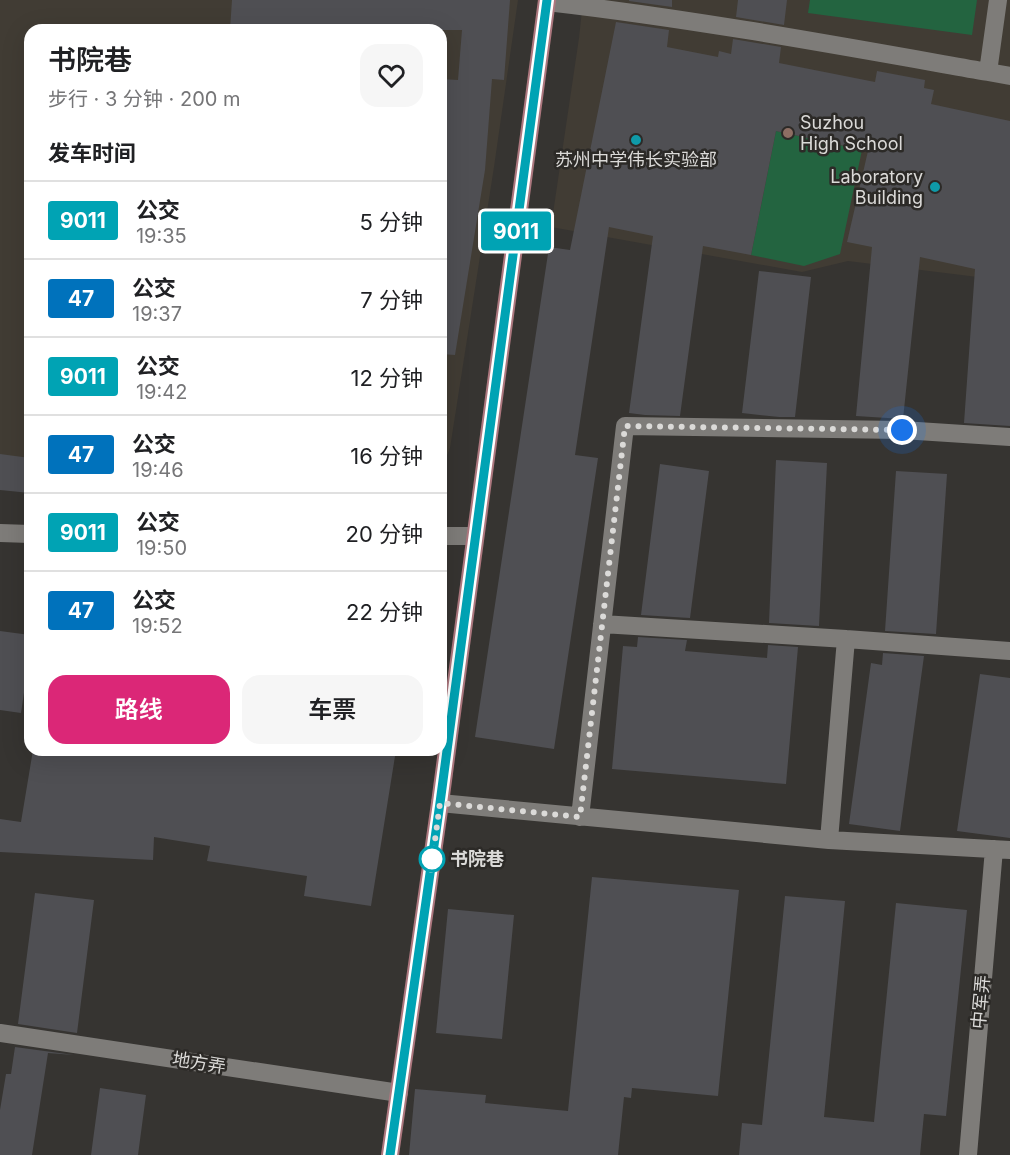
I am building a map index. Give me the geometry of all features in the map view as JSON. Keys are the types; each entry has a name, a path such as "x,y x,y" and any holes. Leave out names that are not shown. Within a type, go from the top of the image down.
{"main road":[{"path":"447,750 547,1"},
{"path":"390,1155 446,756"}],"street":[{"path":"988,72 998,0"},
{"path":"547,1 696,22 1010,76"},
{"path":"580,817 625,426 902,430 1010,437"},
{"path":"0,533 24,534"},
{"path":"447,536 475,536"},
{"path":"602,624 1010,651"},
{"path":"829,840 846,639"},
{"path":"440,803 829,840 1002,850"},
{"name":"中军弄","path":"968,1155 1002,850"},
{"name":"地方弄","path":"0,1033 399,1093"}],"shaded area":[{"path":"0,0 518,0 494,167 447,455 447,24 24,24 24,489 0,488"},
{"name":"Suzhou High School","path":"583,0 1010,0 1010,281 848,261 802,272 551,227"}],"green space":[{"path":"810,0 977,0 972,35 808,13"},
{"path":"776,131 862,150 840,254 804,266 751,255"}],"building":[{"path":"232,0 510,0 504,80 492,79 485,170 455,355 447,354 447,79 458,80 462,30 447,30 447,24 230,24"},
{"path":"672,0 672,7 629,1"},
{"path":"738,0 787,0 784,25 736,17"},
{"path":"616,22 669,30 667,47 718,57 719,51 731,54 733,39 781,47 779,63 875,82 877,71 925,80 924,88 934,90 931,104 1010,121 1010,426 964,423 975,269 920,257 903,419 856,416 872,247 847,242 868,151 776,131 751,255 703,246 680,416 629,413 653,236 609,227 575,455 598,458 554,749 475,737 549,247 570,250"},
{"path":"759,271 811,277 795,417 742,413"},
{"path":"0,454 24,457 24,492 0,490"},
{"path":"776,460 827,463 819,626 769,623"},
{"path":"660,464 709,471 690,618 641,615"},
{"path":"896,471 947,474 936,634 885,631"},
{"path":"0,631 24,634 24,693 21,713 0,710"},
{"path":"638,637 687,640 685,651 767,658 768,645 798,647 786,784 612,769 623,646 637,647"},
{"path":"883,653 924,656 900,831 849,824 871,663 882,665"},
{"path":"980,674 1010,678 1010,838 957,831"},
{"path":"32,756 395,756 371,906 304,896 307,876 207,861 210,846 154,837 153,860 0,852 0,819 21,822"},
{"path":"592,877 739,890 718,1096 632,1088 631,1098 624,1097 618,1155 409,1155 415,1089 486,1095 485,1103 568,1111"},
{"path":"35,893 94,900 77,1033 18,1024"},
{"path":"785,896 845,901 824,1117 874,1122 896,903 967,910 946,1116 924,1114 920,1155 739,1155 742,1123 762,1125"},
{"path":"448,909 514,915 502,1039 436,1033"},
{"path":"15,1047 74,1055 48,1053 32,1155 0,1155 0,1110 6,1074 11,1074"},
{"path":"100,1088 146,1095 138,1155 91,1155"}],"bus line":[{"name":"9011","path":"447,750 547,0"},
{"name":"9011","path":"390,1155 446,756"}],"place":[{"name":"Suzhou High School","path":"788,133"},
{"name":"苏州中学伟长实验部","path":"636,140"},
{"name":"Laboratory Building","path":"935,187"},
{"name":"书院巷","path":"432,859"}],"route":[{"path":"432,859 431,870 440,803 580,817 625,426 902,430"}]}
